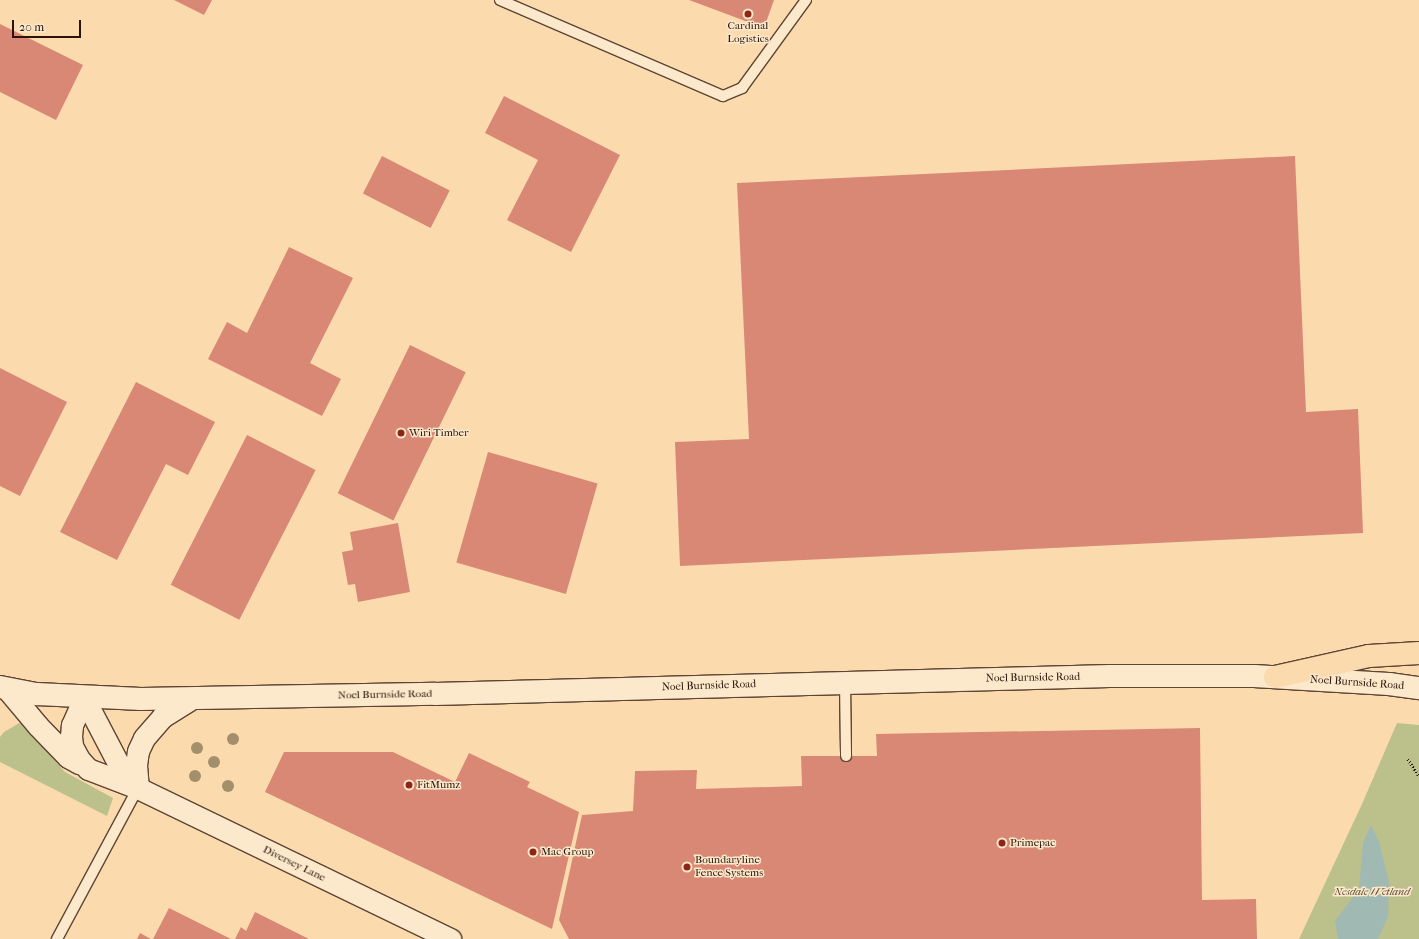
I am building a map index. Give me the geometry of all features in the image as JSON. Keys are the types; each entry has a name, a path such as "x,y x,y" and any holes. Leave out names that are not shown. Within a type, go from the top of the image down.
{"main road":[{"path":"1275,677 1369,656 1419,653"},
{"name":"Noel Burnside Road","path":"4,688 37,694 84,698 191,699 1110,676 1275,677 1419,688"}],"street":[{"name":"Diversey Lane","path":"4,688 68,757 88,769 138,788 450,939"},
{"path":"84,698 72,725 71,736 72,746 79,759 88,769"},
{"name":"Diversey Lane","path":"84,698 118,763 138,788"},
{"path":"138,788 136,765 138,751 144,738 162,717 191,699"}],"lane":[{"path":"500,0 722,96 742,88 806,0"},
{"path":"845,682 846,756"},
{"path":"57,939 138,788"}],"path":[{"path":"1408,759 1419,776"}],"green space":[{"path":"21,722 65,772 113,798 107,816 0,762 0,737 4,732"},
{"name":"Nesdale Wetland","path":"1397,723 1419,725 1419,939 1299,939 1362,804"}],"water":[{"path":"1371,825 1379,842 1389,882 1388,917 1378,939 1338,939 1335,921 1359,889 1363,843"}],"building":[{"path":"174,0 212,0 204,15"},
{"name":"Cardinal Logistics","path":"689,0 774,0 764,28"},
{"path":"0,24 83,65 56,120 0,92"},
{"path":"504,96 620,155 571,252 507,220 538,160 485,133"},
{"path":"382,156 450,191 431,228 363,193"},
{"path":"1295,156 1306,412 1358,409 1363,533 680,566 675,442 749,439 737,183"},
{"path":"289,247 353,278 310,363 341,379 322,416 208,359 227,322 247,333"},
{"name":"Wiri Timber","path":"410,345 466,372 393,520 338,493"},
{"path":"0,368 67,402 20,496 0,486"},
{"path":"136,382 215,422 188,475 166,464 117,560 60,532"},
{"path":"247,435 316,470 239,620 171,585"},
{"path":"488,452 598,483 566,594 456,563"},
{"path":"398,523 410,592 358,602 355,584 348,585 342,552 353,550 350,532"},
{"name":"Primepac","path":"1200,728 1202,900 1256,899 1257,939 569,939 559,920 582,815 633,811 635,771 697,770 696,789 802,786 801,756 877,756 876,734"},
{"path":"284,752 393,752 455,782 469,753 530,782 527,787 579,812 552,929 265,792"},
{"path":"169,908 231,939 153,939"},
{"path":"255,912 309,939 235,939 241,927 246,931"},
{"path":"140,933 151,939 137,939"}],"place":[{"name":"Cardinal Logistics","path":"748,14"},
{"name":"Wiri Timber","path":"401,433"},
{"name":"FitMumz","path":"409,785"},
{"name":"Primepac","path":"1002,843"},
{"name":"Mac Group","path":"533,852"},
{"name":"Boundaryline Fence Systems","path":"687,867"}]}
